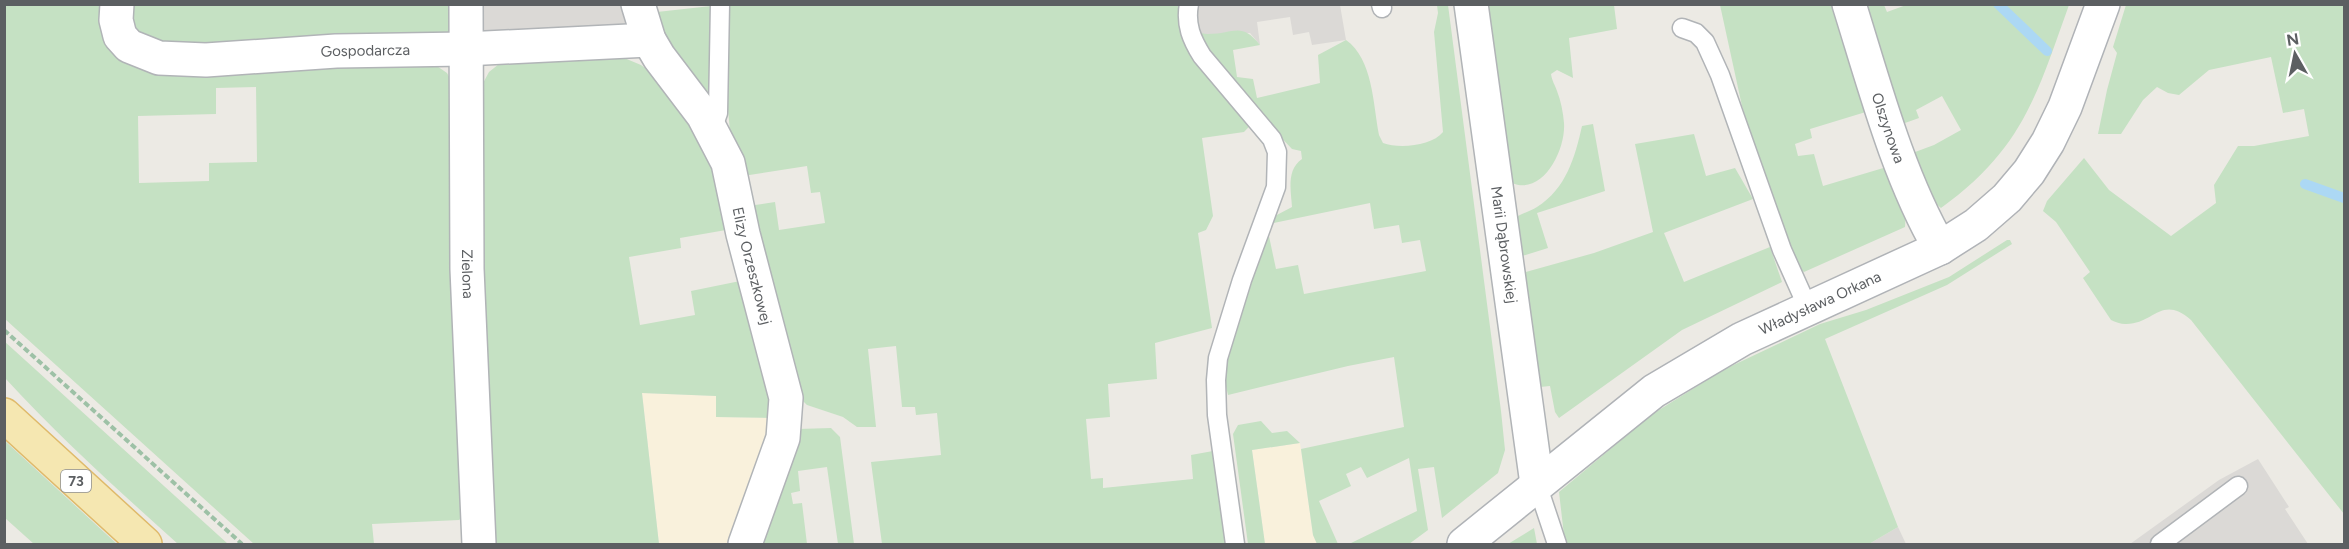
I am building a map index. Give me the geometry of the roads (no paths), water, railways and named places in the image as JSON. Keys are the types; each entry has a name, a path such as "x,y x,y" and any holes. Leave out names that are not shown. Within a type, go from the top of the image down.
{"main road":[{"name":"73","path":"4,415 145,544"}],"street":[{"name":"Gospodarcza","path":"117,4 116,20 120,36 129,46 159,58 206,60 336,51 465,49 649,40"},
{"name":"Zielona","path":"466,4 467,269 478,544"},
{"name":"Elizy Orzeszkowej","path":"638,4 649,40 712,130 728,163 786,398 783,438 745,544"},
{"name":"Marii Dąbrowskiej","path":"1471,4 1537,484"},
{"name":"Olszynowa","path":"1849,4 1893,141 1926,225 1940,248"},
{"name":"Władysława Orkana","path":"1464,544 1654,391 1742,339 1940,248 1976,225 2007,198 2029,172 2048,142 2065,107 2103,4"}],"lane":[{"path":"712,130 718,113 720,4"},
{"path":"1190,4 1188,27 1193,42 1202,56 1272,139 1277,152 1276,187 1242,280 1218,358 1215,380 1216,415 1235,544"},
{"path":"1682,28 1696,33 1705,42 1720,75 1782,250 1808,308"},
{"path":"1537,484 1557,544"},
{"path":"2160,544 2238,486"}],"waterway":[{"path":"1998,4 2047,51"},
{"path":"2305,184 2344,198"}]}
